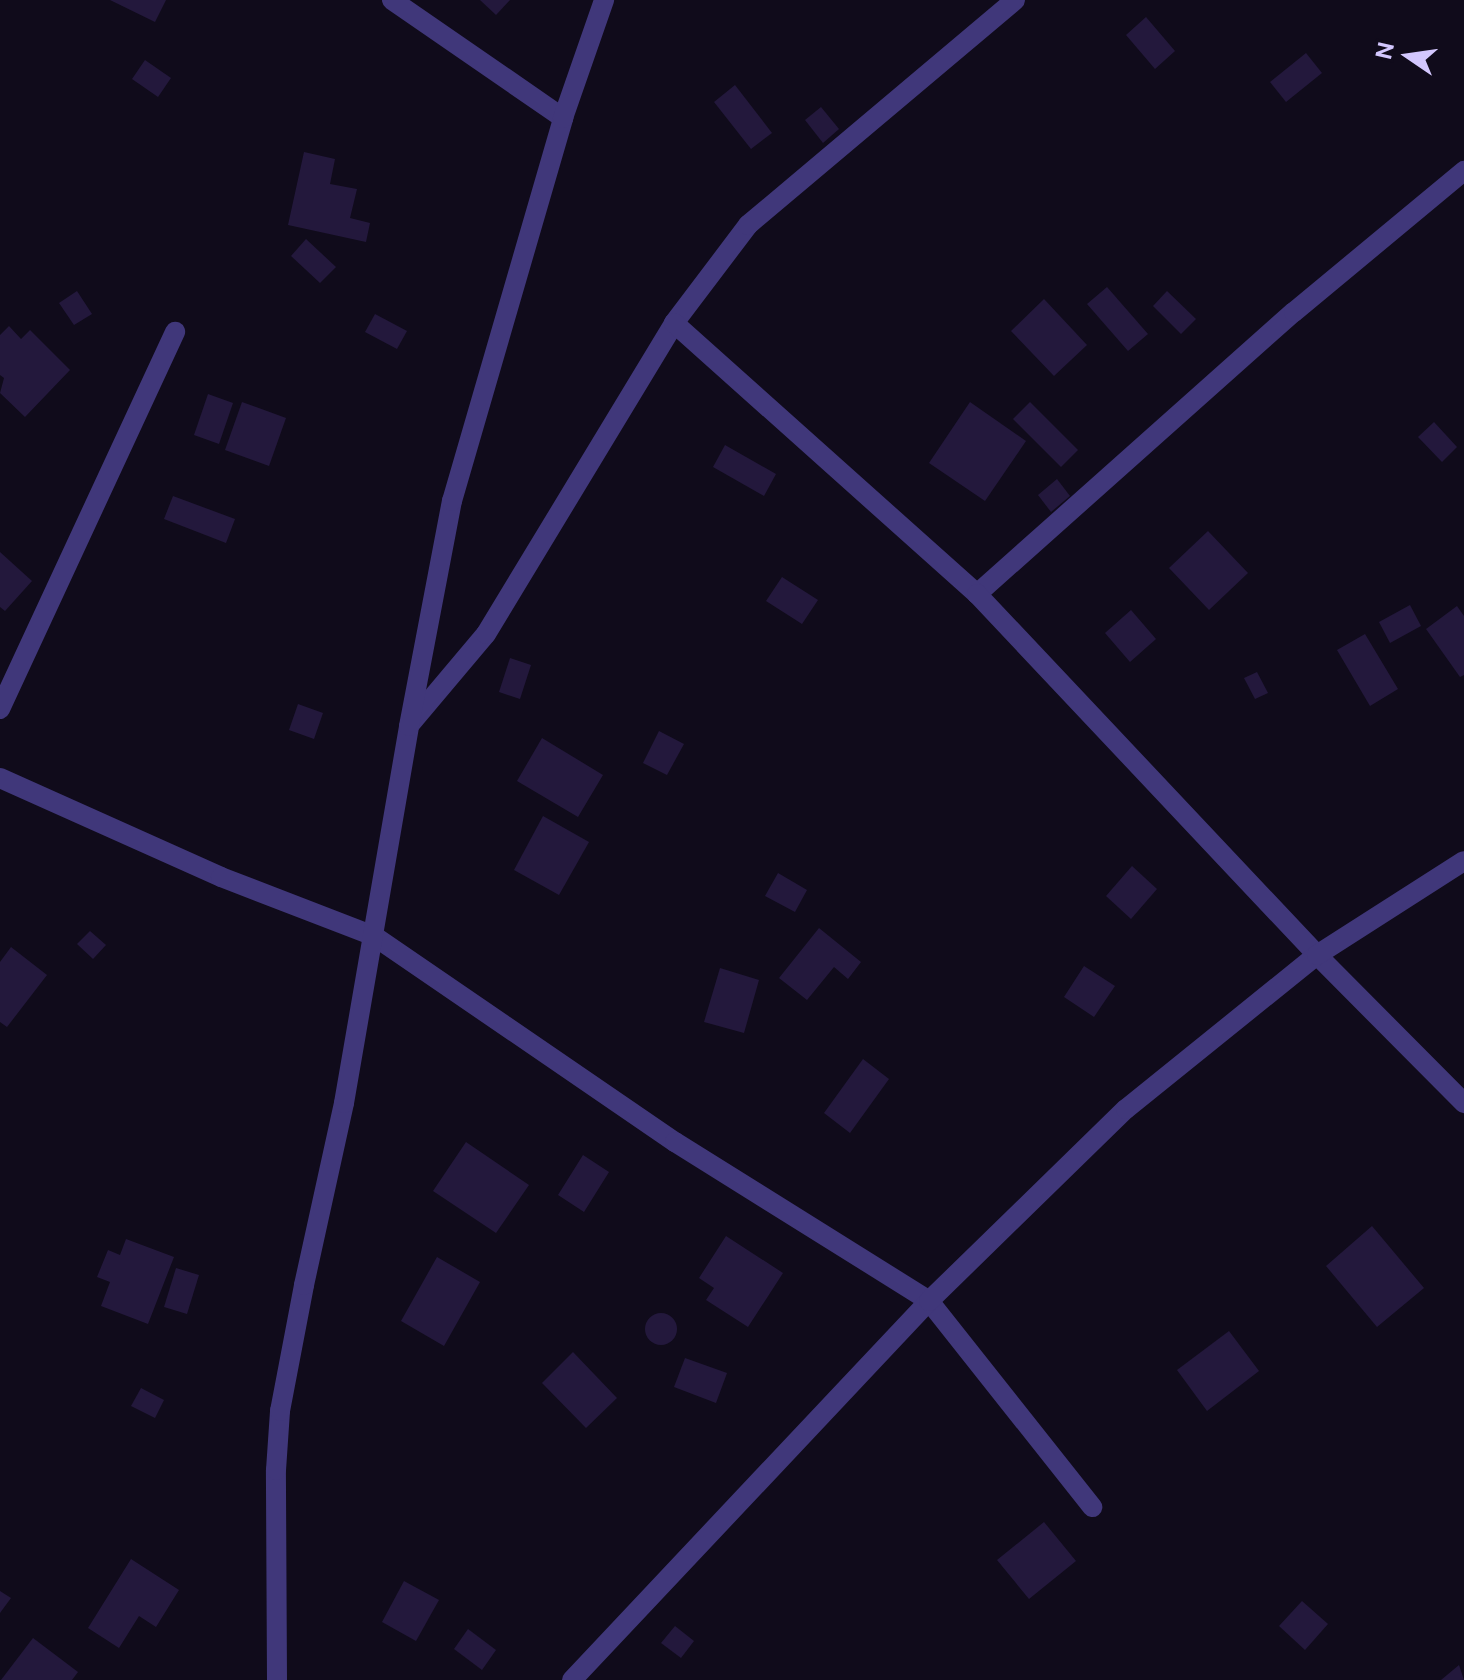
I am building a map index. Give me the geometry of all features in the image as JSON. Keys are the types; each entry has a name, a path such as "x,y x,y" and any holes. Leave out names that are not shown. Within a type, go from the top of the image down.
{"street":[{"path":"392,0 563,118"},
{"path":"277,1680 276,1470 280,1411 344,1103 409,726 452,501 563,118 604,0"},
{"path":"409,726 486,634 674,323 748,225 1015,0"},
{"path":"977,594 1294,312 1464,171"},
{"path":"674,323 977,594 1317,955 1464,1103"},
{"path":"0,709 175,332"},
{"path":"0,778 221,877 374,936 675,1142 929,1301 1092,1507"},
{"path":"572,1680 929,1301 1126,1109 1317,955 1464,861"}],"building":[{"path":"110,0 166,0 155,22"},
{"path":"480,0 510,0 496,15"},
{"path":"1146,17 1175,51 1155,69 1126,35"},
{"path":"1306,53 1322,73 1286,102 1270,82"},
{"path":"145,60 171,78 158,97 132,79"},
{"path":"735,85 772,133 751,149 714,102"},
{"path":"821,107 839,129 823,143 805,120"},
{"path":"304,152 335,159 330,184 357,189 350,218 370,223 366,242 288,225"},
{"path":"306,239 336,267 320,283 291,256"},
{"path":"1107,287 1148,334 1128,351 1087,304"},
{"path":"77,291 92,314 74,325 59,303"},
{"path":"1167,291 1196,319 1181,334 1153,306"},
{"path":"1044,299 1087,345 1054,376 1011,331"},
{"path":"375,314 407,331 397,349 365,332"},
{"path":"9,326 21,339 30,330 70,370 25,417 0,393 4,378 0,375 0,335"},
{"path":"208,394 233,403 219,444 194,435"},
{"path":"242,402 286,418 269,466 225,450"},
{"path":"970,402 1026,441 985,501 929,463"},
{"path":"1030,402 1078,450 1061,467 1013,419"},
{"path":"1434,422 1457,447 1442,462 1418,437"},
{"path":"725,445 776,474 764,496 713,467"},
{"path":"1057,479 1070,496 1051,512 1038,495"},
{"path":"173,496 235,519 226,543 164,519"},
{"path":"1208,531 1248,573 1209,610 1169,568"},
{"path":"0,552 32,581 5,611 0,607"},
{"path":"782,577 818,600 802,624 766,601"},
{"path":"1410,605 1421,626 1390,643 1379,622"},
{"path":"1457,606 1464,616 1464,675 1460,677 1426,629"},
{"path":"1131,610 1156,639 1130,662 1105,633"},
{"path":"1365,634 1398,689 1370,706 1337,650"},
{"path":"510,658 531,665 520,699 499,692"},
{"path":"1257,672 1268,693 1255,699 1244,678"},
{"path":"298,704 323,713 314,739 289,730"},
{"path":"659,731 684,744 667,775 643,763"},
{"path":"542,738 603,775 578,817 517,781"},
{"path":"543,816 589,842 559,895 514,870"},
{"path":"1132,866 1157,889 1131,919 1106,896"},
{"path":"778,873 807,890 795,912 765,896"},
{"path":"819,928 861,962 848,979 834,967 807,1000 779,978"},
{"path":"90,931 106,945 93,959 77,944"},
{"path":"11,947 47,975 7,1027 0,1022 0,962"},
{"path":"1084,966 1115,986 1094,1017 1064,997"},
{"path":"720,968 759,980 744,1033 704,1022"},
{"path":"863,1059 889,1079 850,1133 824,1113"},
{"path":"466,1142 529,1185 496,1233 433,1191"},
{"path":"583,1155 609,1172 584,1212 558,1195"},
{"path":"1372,1226 1424,1288 1377,1327 1326,1266"},
{"path":"726,1236 783,1273 748,1327 706,1300 714,1288 699,1278"},
{"path":"126,1239 174,1257 148,1324 101,1306 110,1282 97,1277 108,1250 120,1255"},
{"path":"437,1257 480,1282 444,1346 401,1321"},
{"path":"176,1268 199,1275 187,1314 164,1307"},
{"path":"661,1313 672,1318 677,1329 672,1340 661,1345 650,1340 645,1329 650,1318"},
{"path":"1229,1331 1259,1371 1207,1411 1177,1370"},
{"path":"573,1352 617,1398 586,1428 542,1383"},
{"path":"685,1358 727,1373 716,1403 674,1387"},
{"path":"141,1388 164,1400 155,1418 131,1406"},
{"path":"1044,1522 1076,1561 1029,1599 997,1560"},
{"path":"131,1559 179,1590 156,1627 139,1616 119,1648 88,1628"},
{"path":"404,1581 439,1600 416,1641 382,1622"},
{"path":"0,1591 11,1598 0,1613"},
{"path":"1302,1601 1328,1624 1305,1650 1279,1626"},
{"path":"675,1626 694,1641 681,1658 661,1643"},
{"path":"468,1629 496,1650 482,1670 454,1649"},
{"path":"33,1638 78,1672 72,1680 1,1680"},
{"path":"1459,1665 1464,1680 1441,1680"}]}
